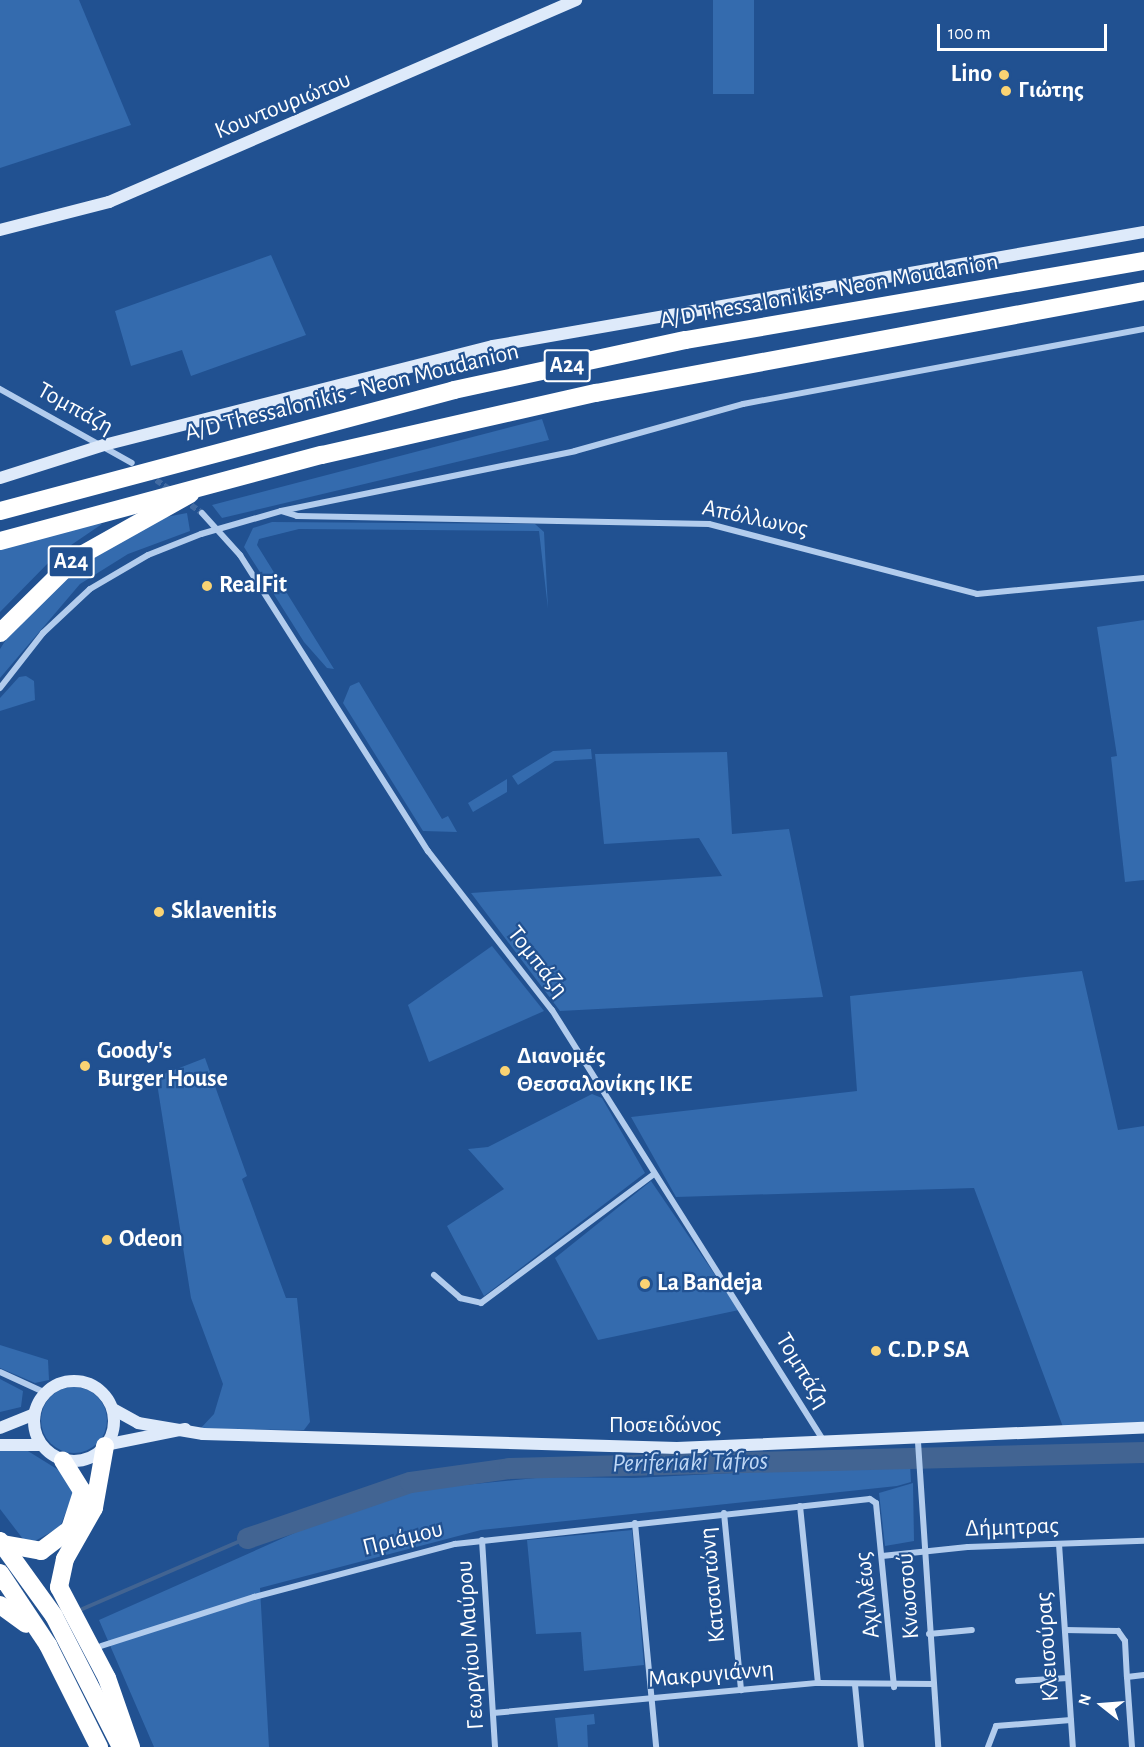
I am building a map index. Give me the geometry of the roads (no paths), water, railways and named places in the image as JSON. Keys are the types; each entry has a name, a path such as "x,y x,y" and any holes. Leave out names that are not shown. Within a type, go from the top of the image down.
{"highway":[{"name":"A/D Thessalonikis - Neon Moudanion","path":"0,511 286,430 466,387 686,340 1144,261"},
{"name":"Α24","path":"0,633 76,558 202,486 596,393 1144,291"},
{"path":"0,540 202,486"},
{"path":"105,1446 94,1508 65,1559 59,1587 107,1678 131,1747"},
{"path":"1,1542 41,1551 70,1529 82,1491 63,1461"},
{"path":"1,1542 58,1624 121,1747"},
{"path":"0,1573 42,1635 99,1747"},
{"path":"0,1605 42,1635"}],"street":[{"name":"Κουντουριώτου","path":"0,230 109,202 576,0"},
{"path":"0,478 104,445 493,346 1144,232"},
{"path":"0,688 43,633 90,589 148,555 221,529 281,511 575,451 742,404 889,373 1144,329"},
{"name":"Τομπάζη","path":"0,389 104,445 132,463"},
{"name":"Απόλλωνος","path":"281,511 297,516 709,524 977,594 1144,578"},
{"name":"Τομπάζη","path":"202,513 221,529 428,851 552,1010 826,1446"},
{"path":"434,1275 460,1298 481,1303 654,1174"},
{"path":"0,1372 46,1393"},
{"path":"0,1428 34,1414 46,1393 62,1383 86,1383 103,1392 113,1409 105,1446"},
{"name":"Ποσειδώνος","path":"113,1409 138,1423 186,1429 203,1434 497,1444 918,1445 1144,1428"},
{"path":"34,1414 41,1446"},
{"path":"0,1445 41,1446 63,1461 89,1458 105,1446 186,1429"},
{"name":"Κνωσσού","path":"918,1445 923,1551 938,1747"},
{"name":"Πριάμου","path":"101,1646 254,1598 482,1540 724,1513 874,1500"},
{"name":"Αχιλλέως","path":"874,1500 882,1556 894,1687"},
{"path":"800,1506 818,1683"},
{"name":"Κατσαντώνη","path":"724,1513 741,1690"},
{"path":"634,1523 656,1747"},
{"name":"Γεωργίου Μαύρου","path":"482,1540 495,1747"},
{"name":"Δήμητρας","path":"882,1556 923,1551 1144,1541"},
{"name":"Κλεισούρας","path":"1059,1544 1073,1747"},
{"path":"929,1634 972,1630"},
{"path":"1065,1630 1118,1631 1125,1641 1132,1747"},
{"path":"1127,1677 1144,1675"},
{"path":"1018,1681 1068,1678"},
{"name":"Μακρυγιάννη","path":"493,1713 818,1683 894,1687 934,1684"},
{"path":"855,1685 861,1747"},
{"path":"988,1747 996,1726 1071,1720"}],"waterway":[{"name":"Periferiakí Táfros","path":"247,1538 410,1482 509,1468 1144,1452"},
{"path":"80,1610 247,1538"}],"tunnel":[{"path":"149,475 173,492"},
{"path":"184,500 202,513"}],"place":[{"name":"Lino","path":"1004,75"},
{"name":"Γιώτης","path":"1006,91"},
{"name":"RealFit","path":"207,586"},
{"name":"Sklavenitis","path":"159,912"},
{"name":"Goody's Burger House","path":"85,1066"},
{"name":"Διανομές Θεσσαλονίκης ΙΚΕ","path":"505,1071"},
{"name":"Odeon","path":"107,1240"},
{"name":"La Bandeja","path":"645,1284"},
{"name":"C.D.P SA","path":"876,1351"}]}
